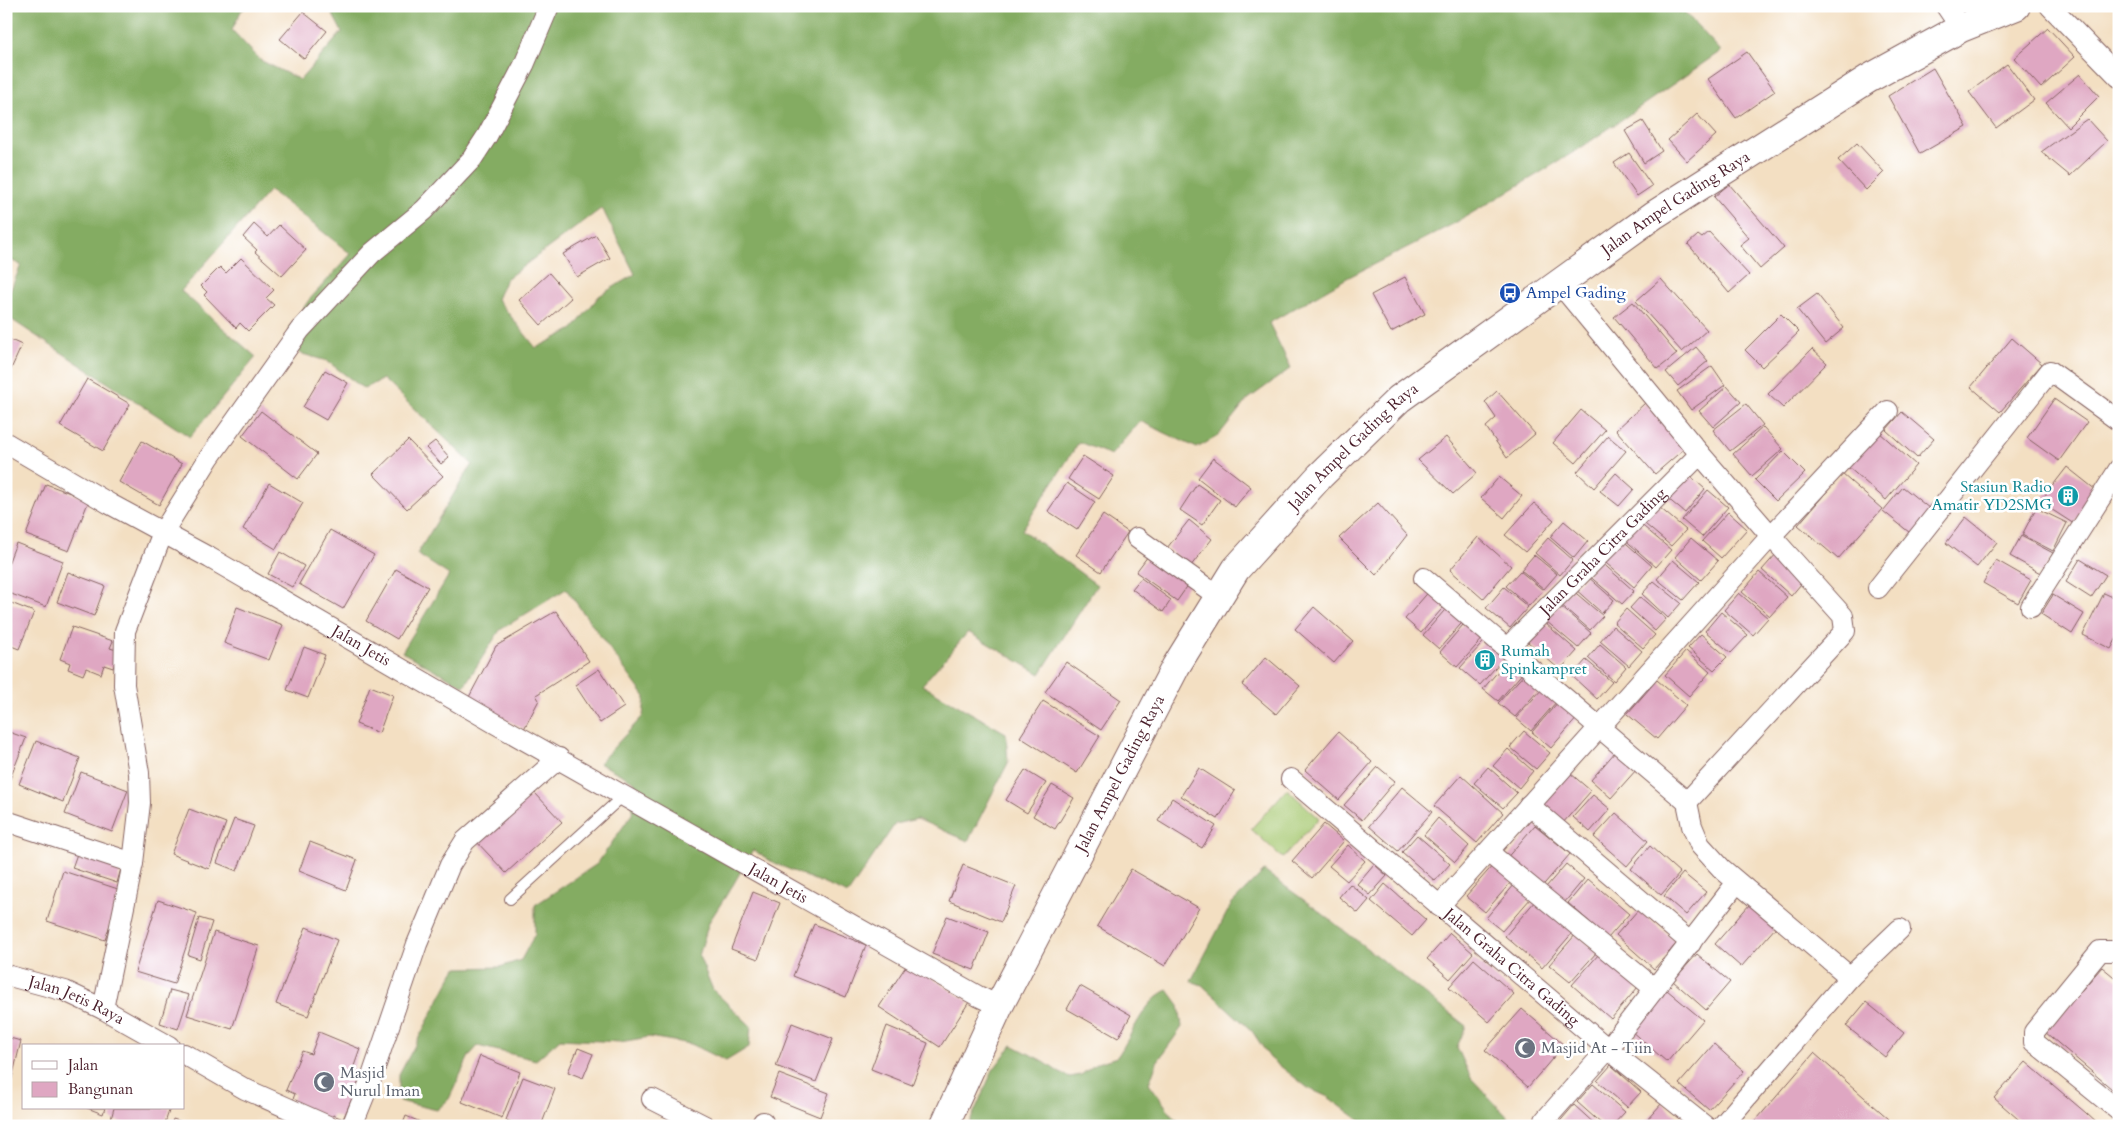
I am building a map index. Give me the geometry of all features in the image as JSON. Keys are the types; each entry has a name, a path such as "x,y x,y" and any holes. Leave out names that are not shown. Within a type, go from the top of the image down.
{"main road":[{"name":"Jalan Ampel Gading Raya","path":"944,1126 1000,1006 1176,666 1236,569 1320,476 1400,399 1654,215 1868,80 1953,17 2016,6"}],"street":[{"path":"104,1009 133,863 140,803 139,773 124,685 125,631 163,532 209,458 300,330 372,253 424,210 472,159 487,136 524,65 549,6"},
{"path":"2050,6 2119,77"},
{"path":"1560,284 1700,454 1842,616 1845,631 1687,802"},
{"path":"1878,588 2050,371 2119,421"},
{"name":"Jalan Graha Citra Gading","path":"1439,906 1771,536 1888,412"},
{"name":"Jalan Jetis","path":"8,451 163,532 978,996 1000,1006"},
{"name":"Jalan Graha Citra Gading","path":"1507,648 1700,454"},
{"path":"2031,607 2119,469"},
{"path":"1137,538 1219,597"},
{"path":"1424,578 1687,802 1692,826 1700,845 1722,869 1850,977"},
{"path":"352,1126 371,1079 417,944 450,865 465,841 559,758"},
{"name":"Jalan Graha Citra Gading","path":"1291,779 1608,1048 1704,1126"},
{"path":"1529,804 1691,943"},
{"path":"6,821 133,863"},
{"path":"1488,852 1654,989"},
{"path":"1545,1120 1608,1048 1731,890"},
{"path":"1722,1126 1850,977 1900,929"},
{"path":"2119,951 2100,951 2034,1032 2034,1042 2119,1111"},
{"name":"Jalan Jetis Raya","path":"6,976 65,991 104,1009 165,1044"},
{"path":"185,1055 245,1089 328,1126"},
{"path":"652,1099 706,1126"}],"lane":[{"path":"510,899 624,795"}],"green space":[{"path":"6,6 247,6 241,11 232,30 260,60 300,80 342,32 332,13 322,6 1679,6 1721,51 1582,147 1533,177 1455,223 1347,278 1269,323 1291,368 1247,400 1218,436 1197,448 1140,421 1111,455 1079,442 1022,530 1097,585 1040,674 968,632 922,685 1006,733 1008,763 968,841 917,819 895,824 848,894 774,863 753,850 709,922 699,956 713,990 751,1026 749,1047 726,1061 691,1044 649,1037 620,1042 560,1039 536,1060 478,1046 469,1056 449,1099 437,1110 399,1101 399,1075 456,968 500,967 521,960 535,934 535,905 597,864 632,814 635,782 599,763 643,716 645,697 566,589 500,630 464,686 402,652 449,575 417,554 472,464 383,379 364,389 327,361 299,353 289,328 309,300 351,254 270,190 181,291 256,357 190,437 6,316 6,301 21,265 6,258","holes":["602,208 635,274 599,296 573,329 536,348 497,299 506,279"]},
{"path":"1287,789 1319,818 1283,858 1251,829"},
{"path":"1264,871 1319,911 1466,1026 1457,1047 1471,1078 1516,1126 1366,1125 1328,1097 1308,1088 1270,1058 1252,1031 1202,985 1191,981 1232,903"},
{"path":"1168,990 1179,1005 1182,1027 1157,1062 1149,1083 1174,1118 1187,1126 968,1126 993,1070 1012,1045 1041,1060 1060,1073 1070,1077 1081,1075 1097,1063 1117,1057 1145,1010 1159,995"}],"building":[{"path":"303,12 327,31 304,59 280,39"},
{"path":"2048,28 2075,57 2041,88 2014,58"},
{"path":"1747,52 1775,91 1736,118 1708,79"},
{"path":"2007,64 2034,100 1996,128 1969,92"},
{"path":"1933,68 1967,127 1920,154 1888,96"},
{"path":"2080,74 2099,96 2068,127 2046,103"},
{"path":"1697,114 1716,135 1687,161 1668,140"},
{"path":"2087,119 2107,141 2070,176 2041,152"},
{"path":"1643,121 1662,151 1644,163 1625,131"},
{"path":"1857,143 1884,172 1866,190 1838,160"},
{"path":"1629,153 1652,186 1637,196 1614,163"},
{"path":"1729,184 1784,248 1760,269 1740,245 1749,238 1714,197"},
{"path":"254,224 268,237 279,225 306,250 282,276 255,252 257,250 243,237"},
{"path":"1709,232 1749,275 1729,293 1688,244 1698,235 1702,238"},
{"path":"596,235 610,258 577,277 563,254"},
{"path":"241,258 274,290 266,298 274,305 248,331 240,323 236,328 204,295 207,292 201,286 220,267 226,273"},
{"path":"549,273 571,298 541,325 519,300"},
{"path":"1405,277 1425,314 1391,332 1371,295"},
{"path":"1661,279 1707,330 1682,352 1636,301"},
{"path":"1817,294 1844,328 1825,344 1797,309"},
{"path":"1633,302 1677,354 1658,369 1614,317"},
{"path":"1781,314 1799,332 1762,367 1745,350"},
{"path":"6,338 22,345 6,380"},
{"path":"2012,338 2042,364 2000,412 1971,387"},
{"path":"1696,347 1708,361 1678,386 1666,372"},
{"path":"1812,349 1827,363 1783,408 1768,394"},
{"path":"1712,366 1725,385 1691,410 1677,391"},
{"path":"325,370 348,383 326,420 303,407"},
{"path":"87,379 130,404 103,451 60,426"},
{"path":"1727,386 1741,402 1713,427 1699,411"},
{"path":"1497,391 1535,434 1507,458 1486,427 1496,418 1485,402"},
{"path":"2054,399 2087,422 2059,461 2027,438"},
{"path":"1645,403 1685,448 1655,474 1616,430"},
{"path":"1746,404 1763,425 1730,451 1713,430"},
{"path":"1581,410 1605,430 1576,463 1553,443"},
{"path":"261,411 317,454 298,479 242,436"},
{"path":"1902,412 1934,439 1917,458 1886,430"},
{"path":"1763,427 1783,449 1752,476 1733,454"},
{"path":"1879,432 1916,465 1886,500 1848,467"},
{"path":"1608,436 1626,451 1594,488 1577,472"},
{"path":"1446,437 1477,473 1453,494 1418,460"},
{"path":"408,440 443,476 407,509 373,474"},
{"path":"142,441 182,464 159,505 119,482"},
{"path":"435,441 449,457 441,464 426,448"},
{"path":"1783,451 1805,473 1776,501 1755,480"},
{"path":"1083,456 1114,476 1099,499 1068,479"},
{"path":"1213,458 1251,487 1235,507 1198,478"},
{"name":"Stasiun Radio Amatir YD2SMG","path":"2067,467 2096,490 2074,524 2040,502"},
{"path":"1616,473 1634,489 1619,506 1600,491"},
{"path":"1687,473 1705,489 1685,513 1666,497"},
{"path":"1842,474 1882,509 1838,559 1798,525"},
{"path":"1499,477 1522,496 1504,518 1481,498"},
{"path":"269,483 303,503 276,549 243,529"},
{"path":"1067,483 1095,502 1077,530 1048,511"},
{"path":"46,484 89,500 69,551 26,535"},
{"path":"1197,484 1220,500 1202,525 1180,510"},
{"path":"1903,487 1935,513 1915,537 1883,511"},
{"path":"1708,490 1728,507 1702,537 1682,520"},
{"path":"1653,502 1686,530 1671,546 1639,519"},
{"path":"1378,503 1407,535 1376,575 1339,538"},
{"path":"1534,503 1554,520 1525,552 1505,535"},
{"path":"2036,508 2067,523 2053,551 2022,535"},
{"path":"1728,512 1747,529 1721,558 1702,541"},
{"path":"1103,515 1128,532 1101,572 1076,555"},
{"path":"1966,517 1997,542 1977,567 1946,543"},
{"path":"1189,520 1212,539 1190,567 1167,548"},
{"path":"1564,521 1588,541 1574,558 1550,537"},
{"path":"1637,521 1671,550 1656,567 1622,537"},
{"path":"330,530 374,555 343,609 299,584"},
{"path":"2021,536 2053,553 2042,574 2010,556"},
{"path":"1478,537 1511,566 1483,599 1450,570"},
{"path":"1619,537 1652,566 1634,587 1600,558"},
{"path":"1548,538 1573,560 1560,575 1535,553"},
{"path":"1691,538 1718,561 1701,580 1675,557"},
{"path":"16,543 63,561 46,607 6,592 6,569"},
{"path":"280,552 304,566 292,587 268,574"},
{"path":"1151,552 1191,581 1177,601 1136,572"},
{"path":"1777,553 1806,578 1791,596 1762,570"},
{"path":"1534,555 1557,574 1544,589 1521,570"},
{"path":"2080,559 2106,575 2091,598 2066,582"},
{"path":"1599,560 1634,591 1622,604 1587,574"},
{"path":"1673,560 1699,582 1683,600 1657,579"},
{"path":"1996,560 2031,580 2018,603 1983,583"},
{"path":"396,569 428,587 397,639 366,621"},
{"path":"1520,571 1543,590 1529,606 1506,586"},
{"path":"68,572 105,586 94,616 57,602"},
{"path":"1759,572 1787,597 1770,616 1742,592"},
{"path":"1586,575 1614,600 1602,613 1574,588"},
{"path":"1141,578 1171,600 1163,612 1132,589"},
{"path":"1654,581 1681,603 1668,618 1642,594"},
{"path":"1504,587 1528,607 1510,628 1486,608"},
{"path":"1432,588 1448,602 1421,633 1405,619"},
{"path":"1571,589 1603,616 1590,630 1559,603"},
{"path":"1739,593 1768,618 1753,635 1724,610"},
{"path":"2104,593 2119,600 2119,634 2111,649 2083,635"},
{"path":"2053,595 2084,614 2072,634 2041,614"},
{"path":"1640,597 1666,619 1655,631 1630,608"},
{"path":"6,601 34,612 19,649 6,644"},
{"path":"1451,603 1467,617 1439,649 1423,635"},
{"path":"1559,605 1591,633 1578,648 1546,621"},
{"path":"237,607 283,625 269,660 224,643"},
{"path":"1314,607 1353,641 1334,663 1295,629"},
{"path":"1626,609 1655,635 1643,648 1614,623"},
{"path":"556,611 589,661 536,695 539,700 524,729 468,699 496,646"},
{"path":"1721,612 1748,635 1731,653 1705,631"},
{"path":"1468,619 1486,635 1457,667 1440,652"},
{"path":"1545,623 1577,651 1560,670 1528,642"},
{"path":"1613,626 1642,651 1629,666 1600,641"},
{"path":"72,627 113,641 110,648 119,651 113,668 104,665 101,674 86,668 83,675 68,669 70,663 60,659"},
{"path":"1701,634 1727,657 1714,670 1688,648"},
{"name":"Rumah Spinkampret","path":"1490,635 1509,652 1480,685 1460,668"},
{"path":"1600,644 1626,667 1614,681 1588,658"},
{"path":"304,647 325,655 308,698 287,690"},
{"path":"1686,651 1710,672 1689,696 1665,675"},
{"path":"1511,656 1526,669 1498,701 1483,689"},
{"path":"1266,657 1300,686 1276,714 1242,685"},
{"path":"1586,660 1612,682 1597,699 1572,676"},
{"path":"1066,662 1121,700 1101,730 1045,692"},
{"path":"599,669 624,707 600,723 575,685"},
{"path":"1528,670 1544,684 1515,717 1498,703"},
{"path":"1657,680 1686,705 1657,739 1627,714"},
{"path":"370,686 393,695 379,733 356,724"},
{"path":"1543,688 1557,701 1531,731 1516,718"},
{"path":"1043,701 1100,736 1077,773 1020,737"},
{"path":"1559,701 1578,717 1551,748 1532,732"},
{"path":"6,731 26,738 8,784 6,784"},
{"path":"1524,731 1550,753 1536,769 1510,747"},
{"path":"1338,732 1372,762 1339,800 1305,770"},
{"path":"36,741 80,758 63,802 19,784"},
{"path":"1508,749 1533,771 1519,788 1493,766"},
{"path":"1616,751 1637,769 1611,798 1591,780"},
{"path":"1378,767 1395,781 1362,820 1344,805"},
{"path":"1488,767 1517,793 1503,808 1474,783"},
{"path":"1199,768 1235,791 1218,819 1181,796"},
{"path":"1025,770 1046,783 1027,813 1006,800"},
{"path":"81,772 128,790 112,832 65,814"},
{"path":"1570,773 1591,791 1562,824 1541,806"},
{"path":"1461,775 1503,813 1477,843 1434,806"},
{"path":"1052,785 1074,798 1055,829 1033,816"},
{"path":"1402,787 1432,812 1398,851 1369,826"},
{"path":"535,793 562,822 506,873 475,840"},
{"path":"1593,795 1610,809 1590,832 1573,817"},
{"path":"1172,798 1216,826 1202,848 1158,821"},
{"path":"189,809 226,823 209,869 171,854"},
{"path":"1616,813 1648,841 1627,866 1594,837"},
{"path":"1438,818 1469,846 1455,862 1424,835"},
{"path":"234,819 254,826 237,871 217,863"},
{"path":"1324,824 1344,841 1312,878 1292,861"},
{"path":"1535,825 1570,854 1539,890 1505,860"},
{"path":"1417,835 1450,864 1435,881 1402,852"},
{"path":"310,842 357,860 346,890 299,871"},
{"path":"1348,845 1365,861 1347,881 1329,866"},
{"path":"1650,846 1680,873 1661,895 1631,869"},
{"path":"78,851 122,865 117,883 72,868"},
{"path":"1374,864 1387,876 1370,895 1357,884"},
{"path":"1494,864 1513,880 1485,912 1466,896"},
{"path":"1566,864 1584,879 1564,903 1546,887"},
{"path":"963,865 1016,886 1001,922 949,901"},
{"path":"1131,869 1199,908 1165,966 1097,926"},
{"path":"63,871 121,890 105,940 47,921"},
{"path":"1683,873 1706,892 1686,915 1664,896"},
{"path":"1588,879 1629,914 1608,938 1568,903"},
{"path":"1350,884 1369,900 1358,913 1339,897"},
{"path":"1385,884 1426,920 1412,936 1371,901"},
{"path":"1515,884 1531,898 1502,931 1486,918"},
{"path":"753,892 780,903 758,959 731,949"},
{"path":"158,900 197,913 174,984 135,972"},
{"path":"1536,900 1574,931 1542,968 1505,936"},
{"path":"1750,904 1776,927 1741,967 1715,944"},
{"path":"1638,910 1677,943 1654,969 1616,935"},
{"path":"947,916 989,932 974,970 932,954"},
{"path":"199,918 212,922 200,959 188,955"},
{"path":"814,924 866,945 846,997 793,976"},
{"path":"306,927 337,940 308,1016 276,1004"},
{"path":"214,932 259,946 232,1029 187,1015"},
{"path":"1450,933 1473,953 1450,979 1427,959"},
{"path":"1576,934 1597,952 1570,982 1549,965"},
{"path":"1599,954 1638,987 1611,1019 1572,985"},
{"path":"1697,954 1730,982 1706,1010 1673,981"},
{"path":"1474,959 1514,994 1489,1022 1449,987"},
{"path":"908,963 969,1002 940,1047 879,1007"},
{"path":"2102,967 2119,981 2119,1095 2045,1032"},
{"path":"1080,986 1131,1015 1118,1038 1067,1009"},
{"path":"170,990 189,995 178,1029 160,1023"},
{"path":"1667,990 1703,1020 1667,1062 1631,1031"},
{"path":"1866,1002 1904,1033 1885,1057 1846,1026"},
{"name":"Masjid At - Tiin","path":"1522,1009 1564,1045 1528,1087 1485,1050"},
{"path":"792,1023 833,1039 816,1082 776,1066"},
{"path":"887,1026 928,1043 912,1085 871,1069"},
{"name":"Masjid Nurul Iman","path":"319,1032 360,1049 353,1069 363,1073 343,1119 333,1115 330,1121 291,1104 295,1094 286,1090 302,1051 311,1054"},
{"path":"6,1037 21,1041 7,1099 6,1099"},
{"path":"1714,1044 1744,1071 1709,1110 1679,1084"},
{"path":"578,1048 593,1054 583,1078 568,1072"},
{"path":"1814,1053 1889,1119 1882,1126 1751,1126"},
{"path":"480,1056 520,1072 502,1118 462,1102"},
{"path":"2026,1062 2100,1126 2026,1126 1994,1098"},
{"path":"1611,1065 1641,1092 1627,1107 1597,1081"},
{"path":"779,1074 829,1093 820,1117 770,1097"},
{"path":"523,1077 555,1089 541,1126 521,1126 506,1120"},
{"path":"1593,1084 1625,1112 1612,1126 1604,1126 1577,1102"},
{"path":"1662,1103 1688,1126 1650,1126 1645,1122"},
{"path":"1574,1105 1597,1126 1556,1126"},
{"path":"92,1110 104,1110 103,1114"},
{"path":"113,1110 169,1110 164,1126 133,1126 111,1119"},
{"path":"406,1116 430,1126 402,1126"},
{"path":"173,1119 192,1125 192,1126 171,1126"}],"place":[{"name":"Ampel Gading","path":"1510,293"},
{"name":"Stasiun Radio Amatir YD2SMG","path":"2068,496"},
{"name":"Rumah Spinkampret","path":"1485,660"},
{"name":"Masjid At - Tiin","path":"1525,1048"},
{"name":"Masjid Nurul Iman","path":"324,1082"}]}
